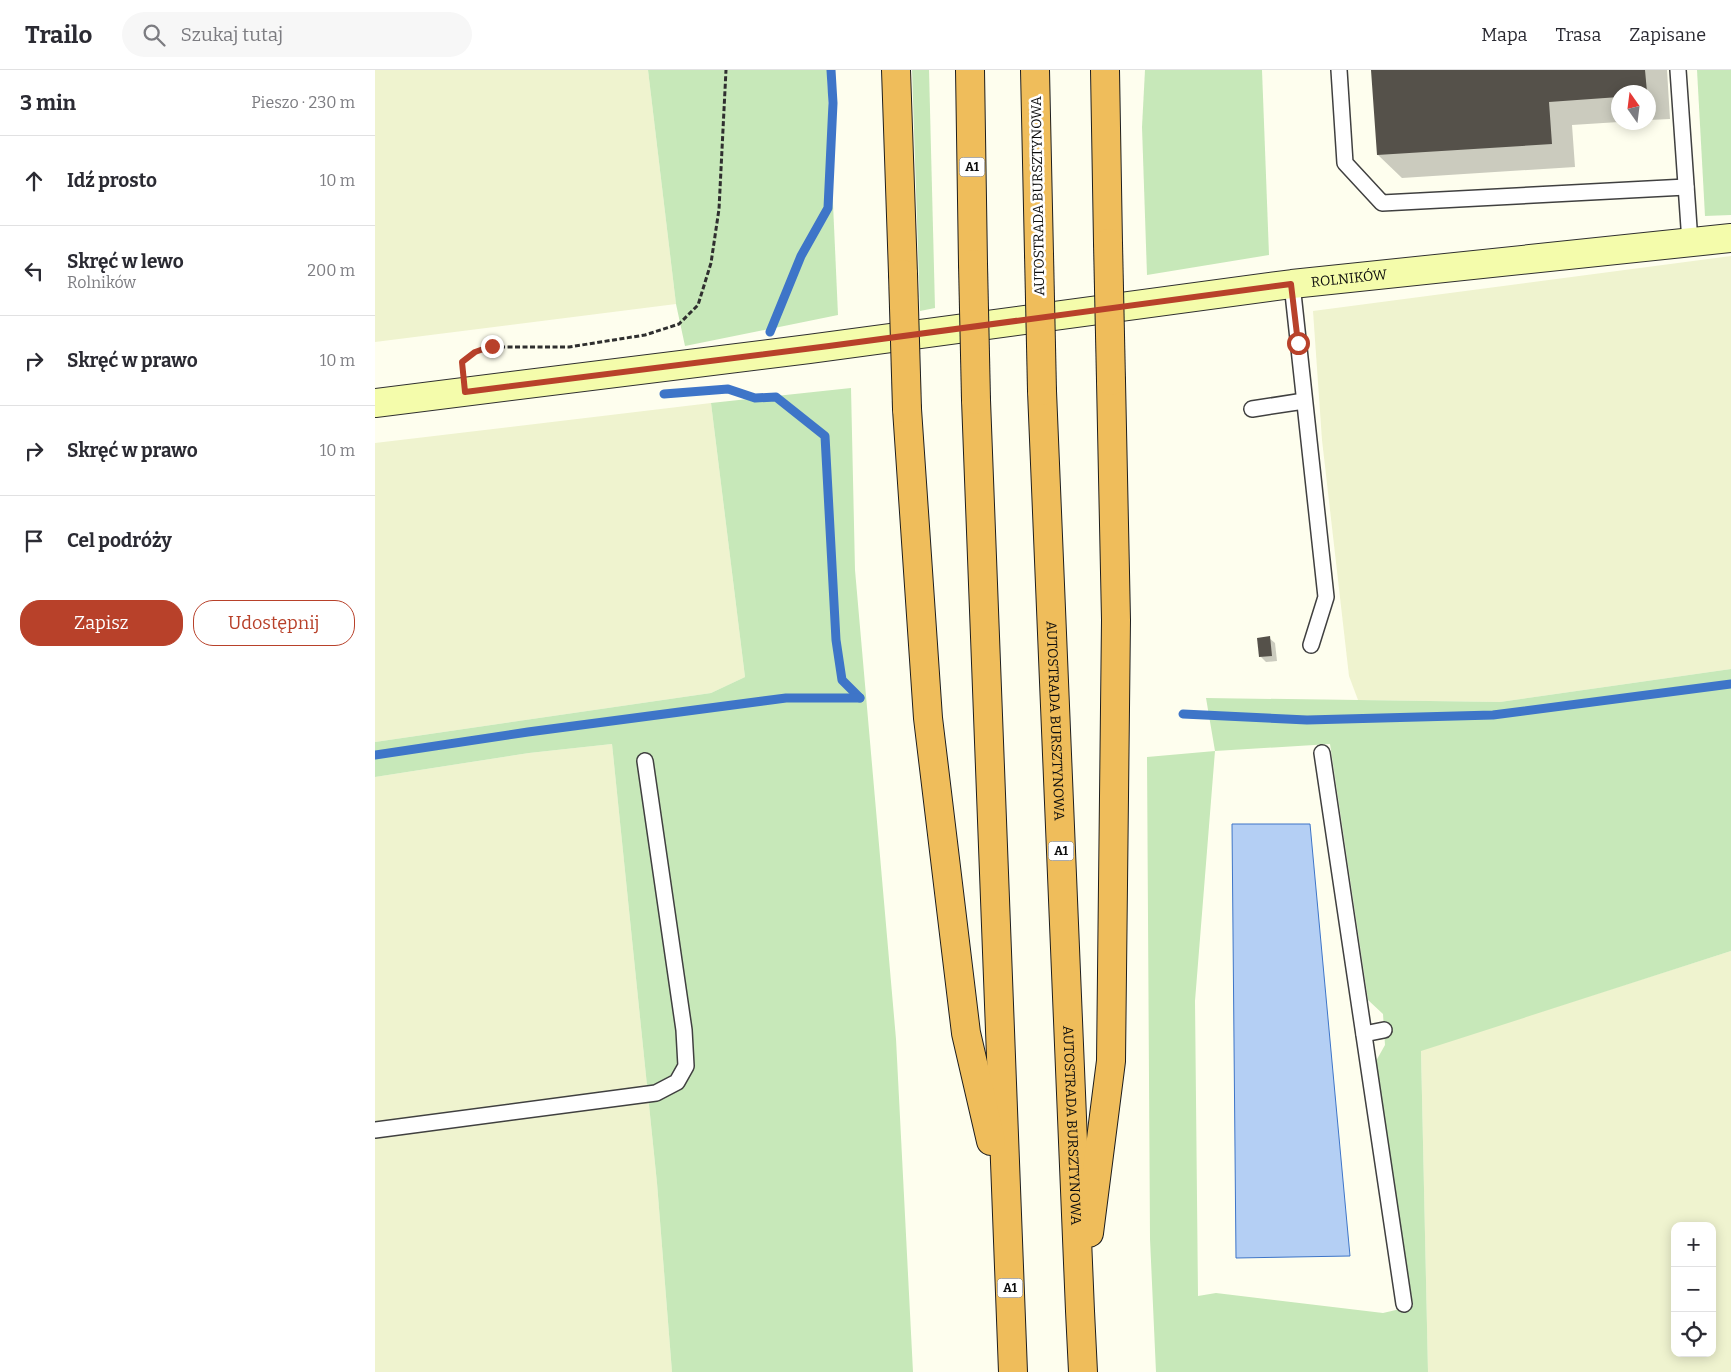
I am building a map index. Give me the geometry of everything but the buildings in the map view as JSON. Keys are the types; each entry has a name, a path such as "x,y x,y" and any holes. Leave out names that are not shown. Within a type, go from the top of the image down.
{"highway":[{"path":"896,70 907,409 928,718 966,1033 1006,1204"},
{"name":"A1","path":"970,70 975,400 1013,1372"},
{"name":"AUTOSTRADA BURSZTYNOWA","path":"1035,70 1042,391 1083,1372"},
{"path":"1079,1311 1111,1061 1116,620 1105,70"}],"street":[{"name":"ROLNIKÓW","path":"375,404 819,348 1291,284 1731,238"}],"lane":[{"path":"1339,70 1345,163 1381,203 1686,187"},
{"path":"1678,70 1690,242"},
{"path":"1291,284 1326,598 1311,645"},
{"path":"1252,409 1305,401"},
{"path":"1322,753 1404,1304"},
{"path":"375,1130 656,1093 677,1082 686,1066 684,1030 645,761"},
{"path":"1364,1034 1384,1030"}],"path":[{"path":"465,392 462,362 475,352 492,346 569,347 645,335 679,324 698,305 711,263 719,208 726,70"}],"green space":[{"path":"375,70 648,70 676,304 375,342"},
{"path":"648,70 827,70 838,315 685,346 676,304"},
{"path":"912,70 929,70 935,308 920,311"},
{"path":"1145,70 1262,70 1269,255 1147,275 1142,127"},
{"path":"1697,70 1731,70 1731,215 1705,216"},
{"path":"1731,256 1731,669 1500,702 1358,700 1349,676 1322,440 1313,311"},
{"path":"851,388 855,570 896,1039 913,1372 672,1372 657,1183 612,744 529,753 375,777 375,742 711,693 745,677 711,403"},
{"path":"711,403 745,677 711,693 375,742 375,443"},
{"path":"1731,669 1731,951 1421,1051 1428,1372 1156,1372 1150,1239 1147,757 1215,751 1206,698 1500,702","holes":["1330,744 1368,1000 1383,1014 1385,1045 1376,1061 1413,1306 1383,1313 1216,1293 1198,1296 1195,1001 1215,751"]},
{"path":"612,744 657,1183 672,1372 375,1372 375,777 529,753"},
{"path":"1731,951 1731,1372 1428,1372 1421,1050"}],"water":[{"path":"1232,824 1310,824 1350,1256 1236,1258"}],"waterway":[{"path":"770,332 801,256 828,208 833,103 831,70"},
{"path":"664,394 728,389 755,398 776,397 825,436 836,640 842,680 860,698"},
{"path":"1183,714 1307,720 1493,715 1731,684"},
{"path":"375,755 528,732 786,698 860,698"}],"route":[{"path":"492,346 475,352 462,362 465,392 829,346 1291,284 1298,343"}]}
